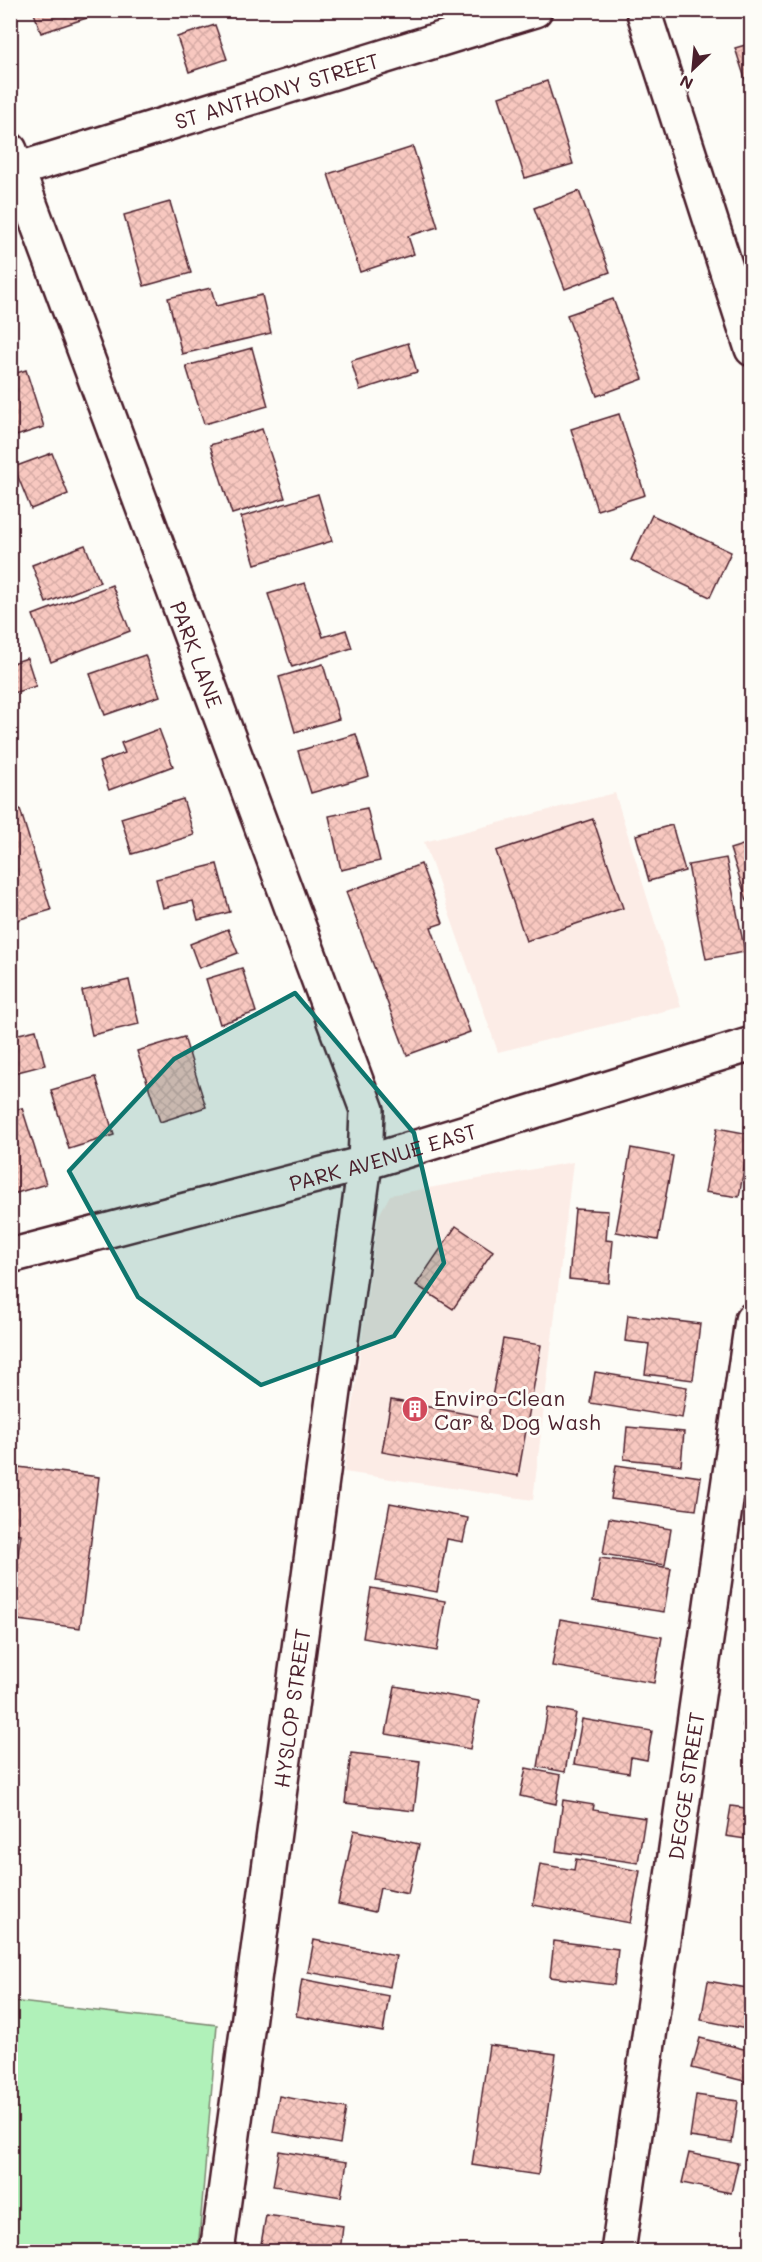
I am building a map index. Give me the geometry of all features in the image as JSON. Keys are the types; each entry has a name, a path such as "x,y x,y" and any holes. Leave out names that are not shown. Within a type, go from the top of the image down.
{"street":[{"name":"ST ANTHONY STREET","path":"13,164 535,10"},
{"path":"643,10 752,349"},
{"name":"PARK LANE","path":"13,164 367,1110 365,1163"},
{"name":"PARK AVENUE EAST","path":"10,1256 365,1163 752,1044"},
{"name":"HYSLOP STREET","path":"217,2252 365,1163"},
{"name":"DEGGE STREET","path":"618,2252 752,1320"}],"highlighted area":[{"path":"295,993 414,1133 444,1263 394,1336 261,1385 138,1297 69,1171 174,1059"}],"shaded area":[{"path":"615,793 681,1007 498,1052 424,842"},
{"path":"573,1162 533,1500 344,1472 378,1217 390,1195"}],"green space":[{"path":"11,2001 217,2025 198,2251 11,2251"}],"building":[{"path":"33,10 111,10 41,33"},
{"path":"215,25 227,59 189,72 177,37"},
{"path":"752,43 752,100 735,48"},
{"path":"547,81 573,164 525,178 499,97"},
{"path":"413,147 438,227 408,236 414,254 360,272 328,174"},
{"path":"579,191 610,272 565,289 534,208"},
{"path":"170,202 191,273 144,286 124,215"},
{"path":"211,288 216,306 262,295 271,333 182,354 168,298"},
{"path":"613,299 643,379 597,396 567,315"},
{"path":"408,343 417,372 360,390 351,361"},
{"path":"252,348 268,406 204,424 186,366"},
{"path":"26,370 44,427 10,438 10,375"},
{"path":"619,414 645,495 597,510 571,429"},
{"path":"262,429 285,498 232,514 210,445"},
{"path":"52,453 68,494 31,509 14,467"},
{"path":"318,494 332,541 255,564 241,517"},
{"path":"652,515 731,552 710,597 631,560"},
{"path":"85,545 100,582 46,603 32,565"},
{"path":"305,583 323,637 346,630 352,648 292,667 268,594"},
{"path":"112,585 130,631 51,662 33,615"},
{"path":"145,655 160,696 105,715 90,674"},
{"path":"27,658 36,686 10,694 10,664"},
{"path":"323,664 339,719 295,732 279,677"},
{"path":"159,729 173,766 109,790 99,762 125,753 121,743"},
{"path":"356,734 369,776 311,793 298,751"},
{"path":"183,799 194,835 132,854 121,818"},
{"path":"367,808 380,861 341,870 329,816"},
{"path":"20,809 51,910 10,922 10,812"},
{"path":"593,819 623,908 526,941 496,851"},
{"path":"672,825 685,871 649,881 636,835"},
{"path":"752,842 752,916 730,849"},
{"path":"726,858 745,952 706,959 688,865"},
{"path":"217,864 230,912 198,920 193,901 163,908 156,879"},
{"path":"421,864 443,923 431,927 470,1032 407,1055 346,892"},
{"path":"228,929 238,953 199,968 190,944"},
{"path":"242,968 256,1012 220,1024 206,979"},
{"path":"129,980 139,1024 92,1035 82,991"},
{"path":"36,1030 45,1065 10,1074 10,1036"},
{"path":"184,1037 206,1107 160,1122 137,1051"},
{"path":"96,1077 114,1135 69,1149 51,1090"},
{"path":"22,1108 46,1184 10,1195 10,1111"},
{"path":"717,1128 750,1134 739,1197 705,1192"},
{"path":"631,1148 673,1156 658,1240 616,1232"},
{"path":"575,1209 608,1211 606,1240 613,1241 609,1283 569,1279"},
{"path":"456,1226 493,1251 453,1309 416,1285"},
{"path":"628,1315 700,1324 693,1380 645,1374 649,1344 625,1341"},
{"name":"Enviro-Clean Car & Dog Wash","path":"503,1339 541,1345 518,1476 382,1452 391,1400 488,1418"},
{"path":"595,1372 687,1387 682,1418 590,1403"},
{"path":"627,1427 684,1432 681,1465 624,1459"},
{"path":"616,1465 701,1477 696,1510 611,1499"},
{"path":"10,1466 99,1477 80,1628 10,1619 10,1574 15,1575 21,1534 10,1532"},
{"path":"390,1503 468,1518 463,1542 447,1539 437,1592 376,1581"},
{"path":"609,1518 671,1529 665,1565 603,1554"},
{"path":"600,1558 671,1568 664,1612 593,1601"},
{"path":"371,1588 445,1601 437,1651 363,1638"},
{"path":"560,1619 662,1637 654,1683 552,1666"},
{"path":"395,1686 479,1701 470,1749 386,1734"},
{"path":"748,1696 752,1696 752,1728 743,1726"},
{"path":"548,1708 576,1713 565,1772 538,1767"},
{"path":"582,1719 652,1731 647,1760 631,1757 629,1773 574,1764"},
{"path":"351,1753 420,1761 414,1811 345,1803"},
{"path":"526,1768 561,1775 556,1804 520,1796"},
{"path":"563,1800 594,1805 593,1810 645,1818 638,1863 556,1851"},
{"path":"731,1806 752,1809 752,1840 726,1836"},
{"path":"354,1830 419,1844 408,1894 380,1888 375,1912 338,1904"},
{"path":"576,1859 640,1871 630,1923 533,1905 540,1864 574,1870"},
{"path":"314,1940 396,1956 390,1987 308,1972"},
{"path":"554,1941 618,1949 614,1985 550,1977"},
{"path":"302,1979 389,1996 383,2032 296,2016"},
{"path":"708,1981 752,1989 752,2030 701,2020"},
{"path":"700,2038 752,2051 752,2083 692,2068"},
{"path":"489,2045 556,2054 538,2175 472,2165"},
{"path":"696,2095 738,2101 732,2143 690,2137"},
{"path":"279,2096 346,2108 340,2144 273,2132"},
{"path":"279,2151 347,2162 341,2197 273,2186"},
{"path":"689,2153 738,2163 731,2193 682,2183"},
{"path":"266,2215 343,2226 340,2252 311,2252 261,2244"}],"place":[{"name":"Enviro-Clean Car & Dog Wash","path":"415,1409"}]}
